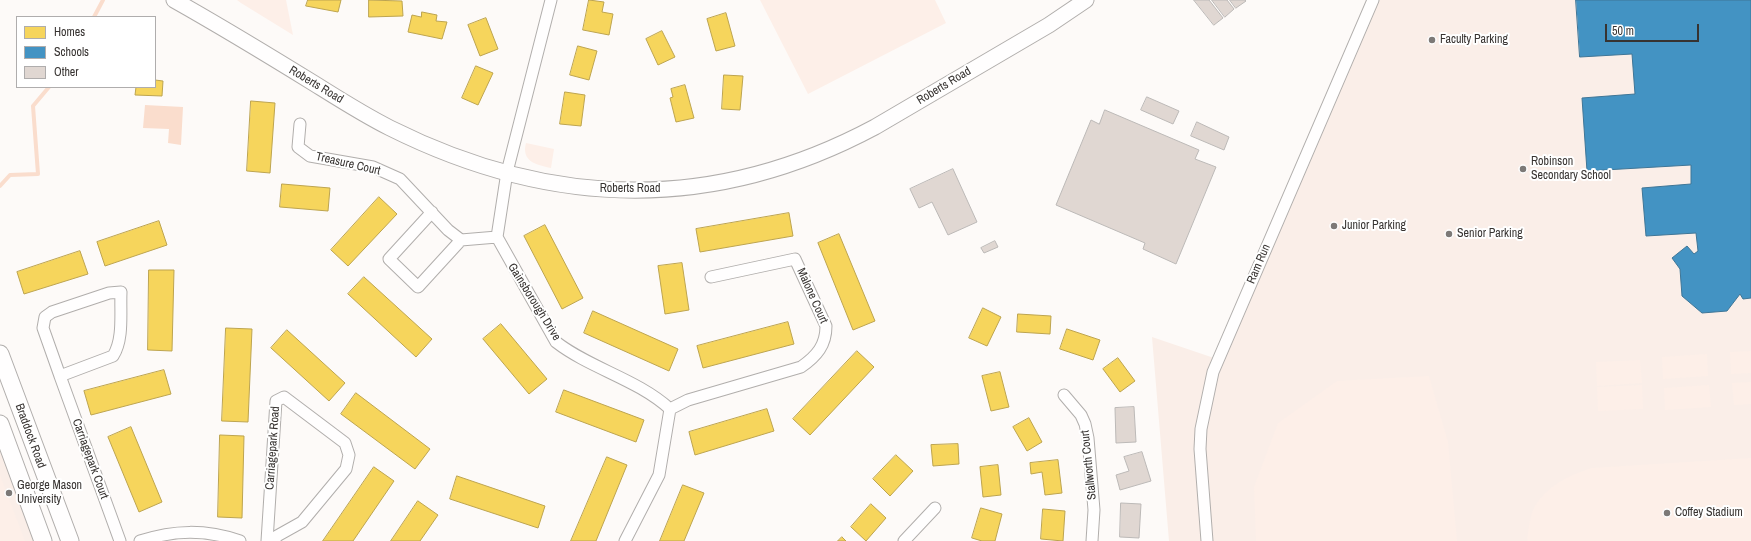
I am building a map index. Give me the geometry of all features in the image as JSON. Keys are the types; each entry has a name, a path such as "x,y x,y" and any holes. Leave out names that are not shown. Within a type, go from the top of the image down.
{"main road":[{"name":"Roberts Road","path":"174,0 388,127 429,146 464,160 543,182 579,188 617,191 655,190 697,186 772,170 815,155 875,127 1049,25 1086,0"},
{"name":"Braddock Road","path":"0,354 70,541"},
{"name":"Braddock Road","path":"0,424 43,541"}],"street":[{"path":"432,212 389,259 418,286 461,240 497,237 507,172 551,0"},
{"name":"Ram Run","path":"1207,541 1200,449 1203,421 1213,372 1373,0"},
{"name":"Treasure Court","path":"300,124 298,147 310,156 372,167 400,179 461,240"},
{"name":"Gainsborough Drive","path":"497,237 556,342 571,353 657,397 670,409"},
{"name":"Malone Court","path":"670,409 688,400 801,367 812,360 822,348 826,336 826,326 795,259 711,277"},
{"name":"Carriagepark Court","path":"60,376 113,356 117,350 119,340 121,292 110,293 52,312 45,317 42,328 120,541"},
{"name":"Stallworth Court","path":"1064,395 1081,415 1088,438 1094,510 1092,541"},
{"name":"Carriagepark Road","path":"267,541 276,401 284,397 345,443 349,456 346,469 302,522 277,536 274,541"},
{"path":"625,541 659,475 670,409"},
{"path":"904,541 935,508"},
{"path":"140,541 157,535 187,531 203,532 240,541"}],"shaded area":[{"path":"237,0 286,0 293,35 241,3"},
{"path":"760,0 935,0 946,23 808,94"},
{"name":"Robinson Secondary School","path":"1368,0 1751,0 1751,541 1169,541 1152,337 1214,358"},
{"path":"145,105 183,107 181,145 168,143 169,129 143,128"},
{"path":"526,143 554,149 551,168 535,164 528,158 525,149"},
{"path":"1751,351 1751,373 1731,374 1730,352"},
{"path":"1707,354 1708,376 1663,379 1662,357"},
{"path":"1640,360 1642,383 1597,386 1596,362"},
{"path":"1429,376 1448,442 1457,541 1256,541 1254,487 1278,423 1337,381"},
{"path":"1751,382 1751,404 1734,405 1732,383"},
{"path":"1642,385 1643,409 1598,411 1597,387"},
{"path":"1709,385 1711,407 1665,410 1664,388"},
{"name":"George Mason University","path":"0,444 35,541 0,541"},
{"name":"Coffey Stadium","path":"1751,458 1751,541 1527,541 1531,516 1540,498 1555,485 1583,471 1592,468"},
{"path":"0,475 25,541 0,541"}],"building: Homes":[{"path":"308,0 341,0 338,12 306,6"},
{"path":"369,0 402,1 403,16 369,17"},
{"path":"589,0 604,2 602,12 613,14 609,35 583,30"},
{"path":"422,12 437,15 436,21 447,22 442,39 408,32 412,15 421,17"},
{"path":"726,13 735,46 716,51 707,19"},
{"path":"486,18 498,49 480,56 468,25"},
{"path":"662,31 675,57 658,65 646,39"},
{"path":"578,46 597,51 589,80 570,75"},
{"path":"476,66 493,73 478,105 462,98"},
{"path":"724,75 743,76 740,110 722,109"},
{"path":"156,80 163,81 162,96 135,95 136,88 156,88"},
{"path":"685,85 694,118 676,122 670,98 673,97 671,89"},
{"path":"565,92 585,95 581,126 560,124"},
{"path":"251,101 275,103 270,173 247,171"},
{"path":"282,184 330,188 328,211 280,207"},
{"path":"379,197 397,214 348,266 331,250"},
{"path":"789,213 793,236 700,252 696,229"},
{"path":"159,221 167,245 105,266 97,242"},
{"path":"545,225 583,298 562,309 524,236"},
{"path":"839,234 875,321 853,330 818,243"},
{"path":"80,251 88,274 24,294 17,272"},
{"path":"682,263 689,310 665,314 658,266"},
{"path":"149,270 174,270 172,351 148,350"},
{"path":"364,277 432,339 416,357 348,294"},
{"path":"983,308 1001,317 987,346 969,338"},
{"path":"593,311 678,349 669,371 584,333"},
{"path":"1018,314 1051,316 1050,334 1017,332"},
{"path":"788,322 794,344 703,368 697,346"},
{"path":"501,324 547,379 529,394 483,339"},
{"path":"226,328 252,329 248,422 222,421"},
{"path":"1067,329 1100,340 1093,360 1060,349"},
{"path":"287,330 345,383 329,401 271,348"},
{"path":"857,351 874,367 810,435 793,419"},
{"path":"1118,358 1135,381 1120,392 1103,369"},
{"path":"164,370 171,394 91,415 84,391"},
{"path":"1000,372 1009,407 991,411 982,376"},
{"path":"564,390 644,420 636,442 556,412"},
{"path":"356,393 430,449 415,469 341,414"},
{"path":"767,409 774,431 695,455 689,432"},
{"path":"1029,418 1042,442 1027,451 1013,427"},
{"path":"131,427 162,502 139,512 108,437"},
{"path":"220,435 244,436 242,518 218,517"},
{"path":"958,444 959,464 933,466 931,445"},
{"path":"896,455 913,471 890,496 873,479"},
{"path":"607,457 627,465 596,541 571,541"},
{"path":"1058,460 1062,493 1045,495 1042,472 1031,474 1030,463"},
{"path":"998,465 1001,495 983,497 980,467"},
{"path":"374,467 394,481 353,541 323,541"},
{"path":"457,476 545,506 538,528 450,499"},
{"path":"683,485 704,493 684,541 660,541"},
{"path":"418,501 438,515 420,541 391,541"},
{"path":"871,504 886,518 866,541 851,527"},
{"path":"981,508 1002,514 995,541 982,541 972,538"},
{"path":"1043,509 1065,511 1063,541 1041,539"},
{"path":"842,537 846,541 838,541"}],"building: Schools":[{"path":"1576,0 1751,0 1751,298 1743,299 1740,294 1727,311 1702,313 1682,296 1680,269 1672,258 1687,246 1694,254 1698,251 1696,233 1646,236 1642,188 1691,184 1691,165 1587,171 1582,98 1635,94 1632,54 1580,57"}],"building: Other":[{"path":"1194,0 1209,0 1223,18 1214,25"},
{"path":"1212,0 1227,0 1234,9 1225,17"},
{"path":"1230,0 1245,0 1246,1 1236,8"},
{"path":"1147,97 1179,111 1173,124 1141,110"},
{"path":"1105,110 1199,150 1195,159 1216,167 1176,264 1143,249 1145,243 1056,205 1091,120 1099,124"},
{"path":"1197,122 1229,137 1224,150 1191,136"},
{"path":"953,169 977,222 948,235 932,202 919,208 910,189"},
{"path":"995,241 998,247 984,253 981,248"},
{"path":"1134,407 1136,442 1116,443 1115,408"},
{"path":"1142,452 1151,481 1120,490 1116,475 1129,471 1124,457"},
{"path":"1121,503 1141,504 1139,538 1120,537"}],"waterway":[{"path":"95,16 103,0"},
{"path":"0,186 10,175 38,174 33,106 48,88"}],"place":[{"name":"Faculty Parking","path":"1432,40"},
{"name":"Robinson Secondary School","path":"1523,169"},
{"name":"Junior Parking","path":"1334,226"},
{"name":"Senior Parking","path":"1449,234"},
{"name":"George Mason University","path":"9,493"},
{"name":"Coffey Stadium","path":"1667,513"}]}
